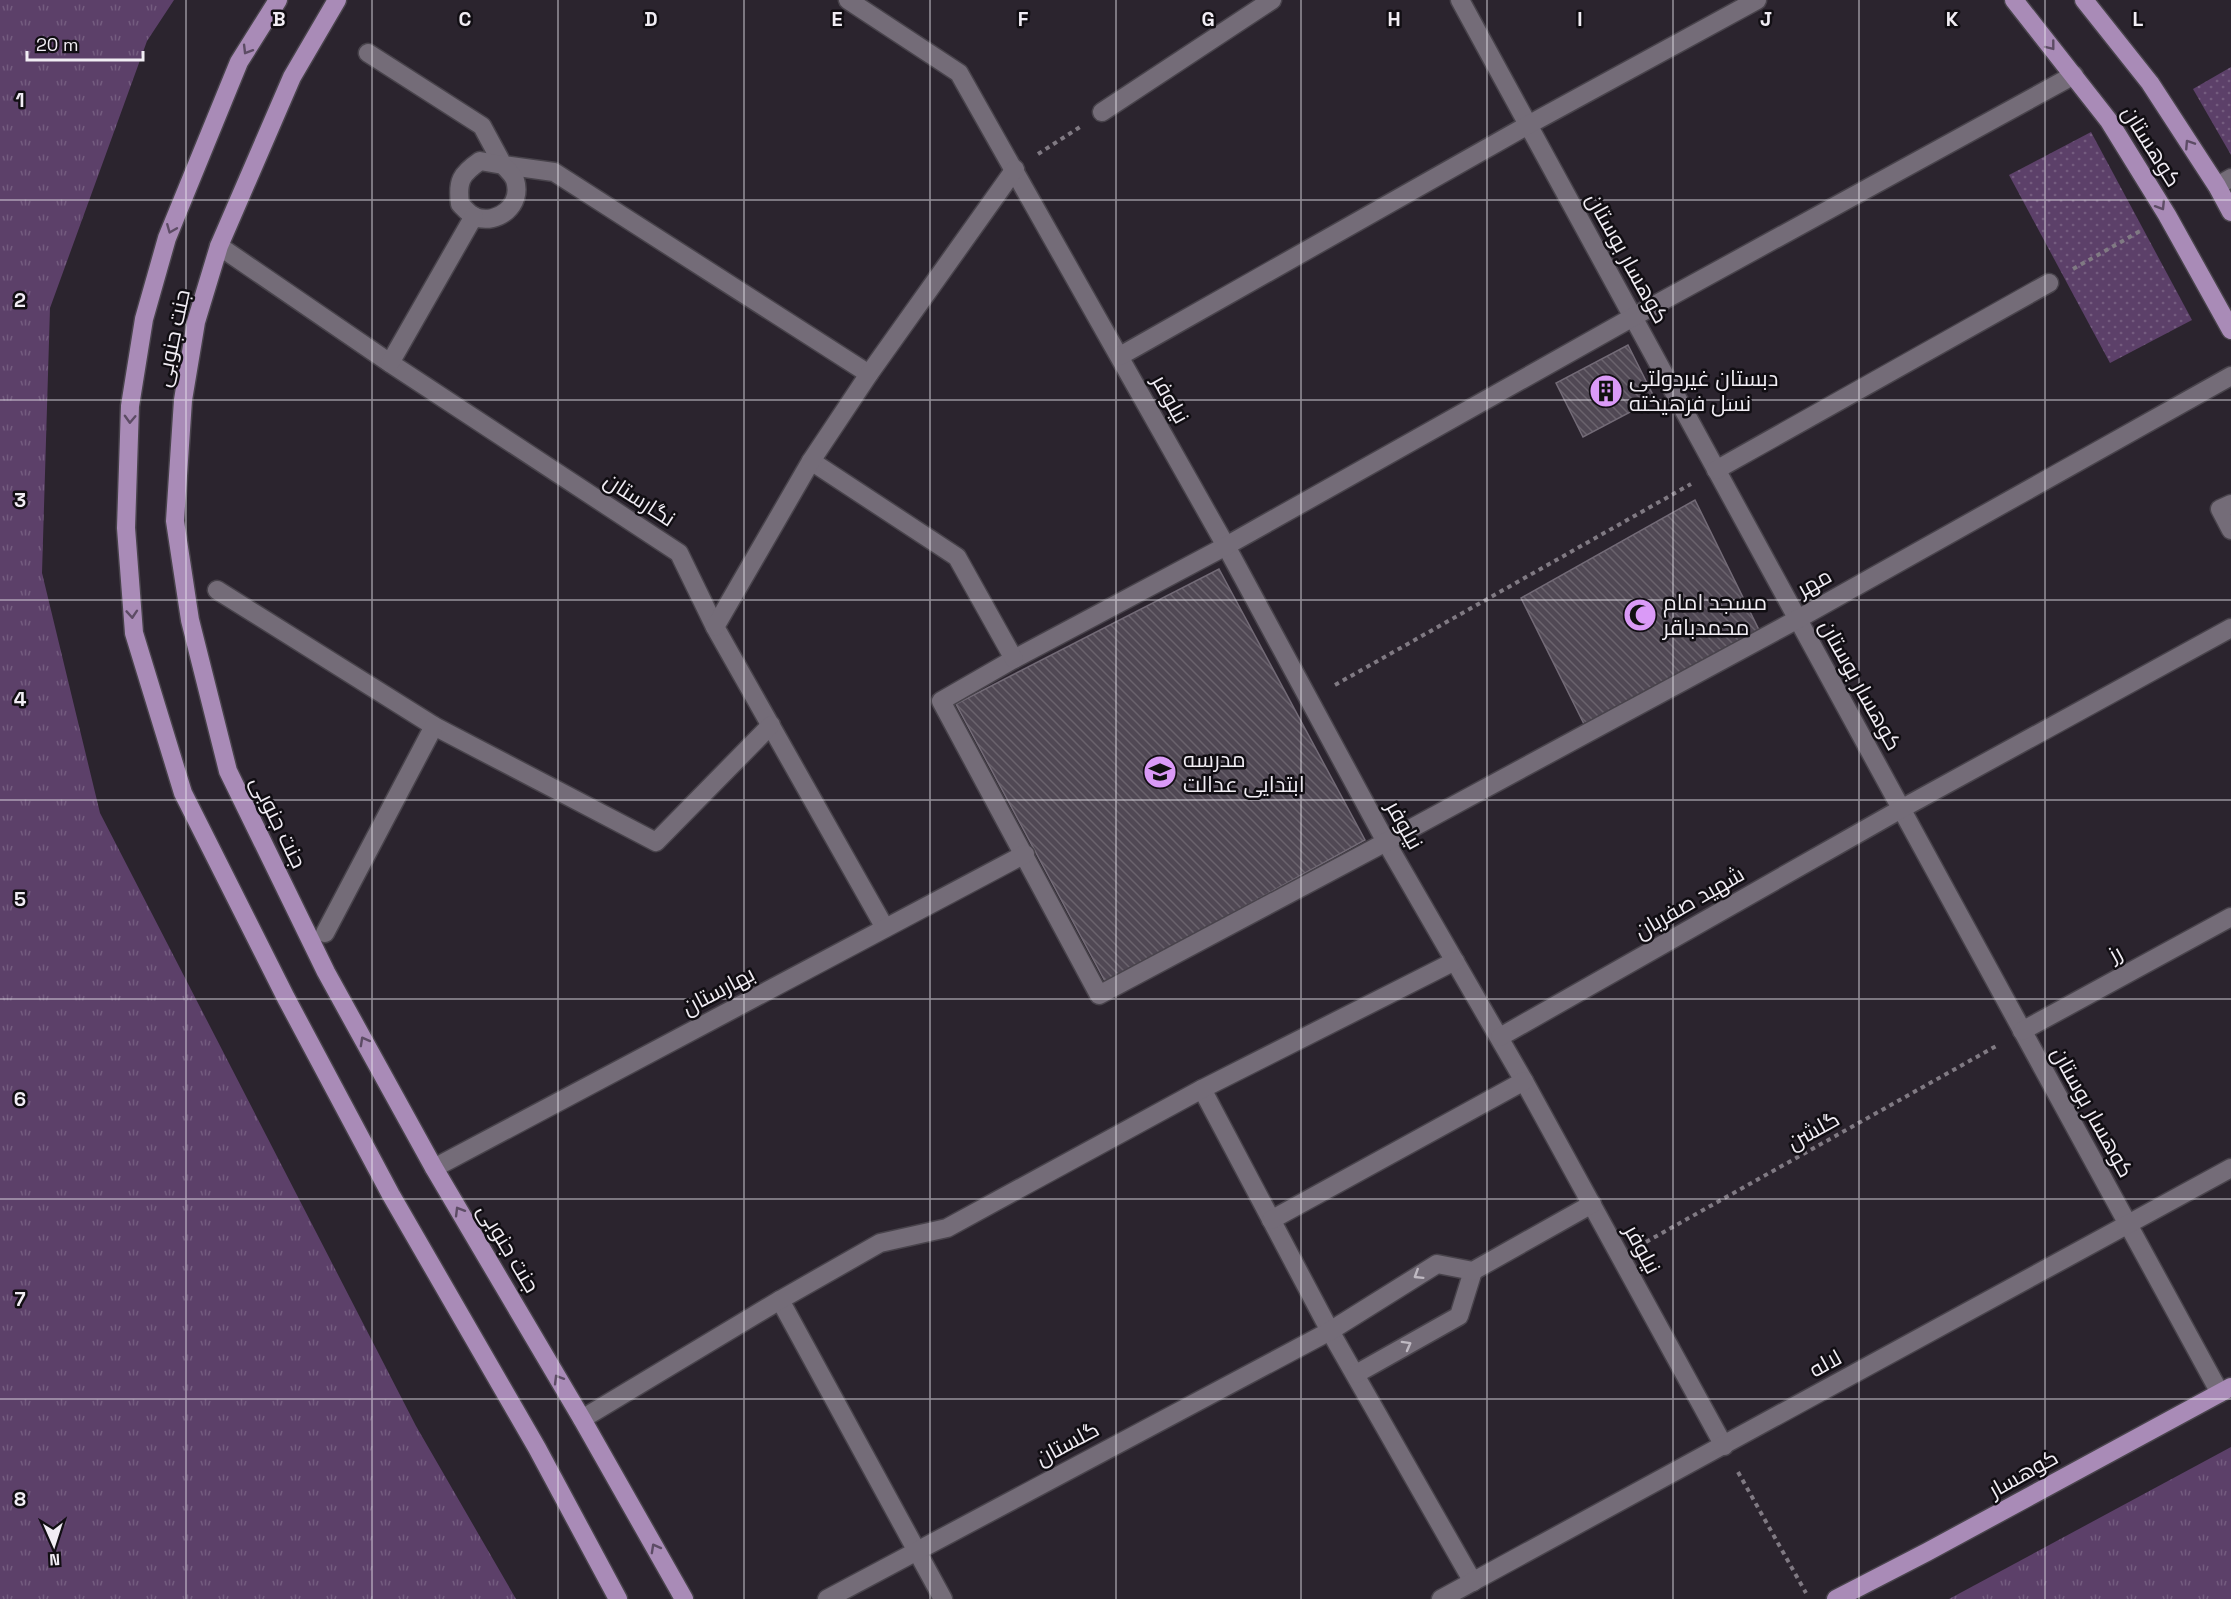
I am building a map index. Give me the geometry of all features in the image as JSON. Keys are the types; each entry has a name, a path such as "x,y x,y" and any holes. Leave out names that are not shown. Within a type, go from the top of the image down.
{"main road":[{"name":"جنت جنوبی","path":"278,0 239,63 167,238 144,319 130,406 126,528 134,633 183,793 286,998 391,1195 537,1448 618,1599"},
{"name":"جنت جنوبی","path":"338,0 292,76 219,246 196,322 183,400 175,521 190,620 228,771 326,972 434,1168 582,1419 684,1599"},
{"name":"کوهستان","path":"2014,0 2109,121 2167,215 2231,330"},
{"name":"کوهستان","path":"2084,0 2224,182 2231,212"},
{"name":"کوهسار","path":"1836,1599 2225,1390"}],"street":[{"name":"نیلوفر","path":"848,0 959,73 1226,546 1386,842 1500,1037 1724,1446"},
{"path":"1102,112 1272,0"},
{"name":"کوهسار بوستان","path":"1460,0 2128,1225 2225,1390"},
{"path":"1120,356 1528,125 1757,0"},
{"path":"368,52 482,126 503,165 515,179 516,196 507,212 492,219 474,216 460,204 458,188 465,172 480,161 503,165 554,172 869,374"},
{"path":"1025,854 941,701 1014,659 1226,546 1633,317 2074,75"},
{"path":"715,627 811,461 869,374 1015,169"},
{"path":"390,363 474,216"},
{"name":"نگارستان","path":"219,246 390,363 679,553 715,627 885,928"},
{"path":"1716,470 2049,283"},
{"name":"مهر","path":"1025,854 1099,995 1798,619 2231,376"},
{"path":"811,461 957,557 1014,659"},
{"path":"2231,504 2220,510 2231,530"},
{"path":"217,590 434,726 657,842 771,725"},
{"name":"شهید صفریان","path":"1500,1037 1901,809 2231,628"},
{"path":"325,933 434,726"},
{"name":"بهارستان","path":"434,1168 1025,854"},
{"name":"رز","path":"2022,1031 2231,917"},
{"path":"582,1419 880,1243 946,1228 1202,1089 1455,961"},
{"path":"1271,1220 1524,1081"},
{"path":"1202,1089 1330,1331 1473,1582"},
{"name":"لاله","path":"1441,1599 2231,1168"},
{"path":"1356,1374 1459,1316 1473,1271 1592,1204"},
{"name":"گلستان","path":"827,1599 1330,1331 1437,1264 1473,1271"},
{"path":"780,1300 943,1599"}],"path":[{"path":"1015,169 1102,112"},
{"path":"2049,283 2167,215"},
{"path":"1308,700 1716,470"},
{"name":"گلشن","path":"1619,1257 2022,1031"},
{"path":"1724,1446 1810,1599"}],"green space":[{"path":"0,0 174,0 147,41 50,308 42,573 100,813 416,1426 516,1599 0,1599"},
{"path":"2231,67 2231,155 2193,89"},
{"path":"2091,132 2192,320 2110,363 2009,175"},
{"path":"2231,1447 2231,1599 1949,1599"}],"building":[{"name":"دبستان غیردولتی نسل فرهیخته","path":"1628,345 1655,399 1583,437 1556,383"},
{"name":"مسجد امام محمدباقر","path":"1695,500 1760,632 1586,728 1521,598"},
{"name":"مدرسه ابتدایی عدالت","path":"1219,569 1365,840 1106,983 956,704"}],"place":[{"name":"دبستان غیردولتی نسل فرهیخته","path":"1606,391"},
{"name":"مسجد امام محمدباقر","path":"1640,615"},
{"name":"مدرسه ابتدایی عدالت","path":"1160,772"}]}
